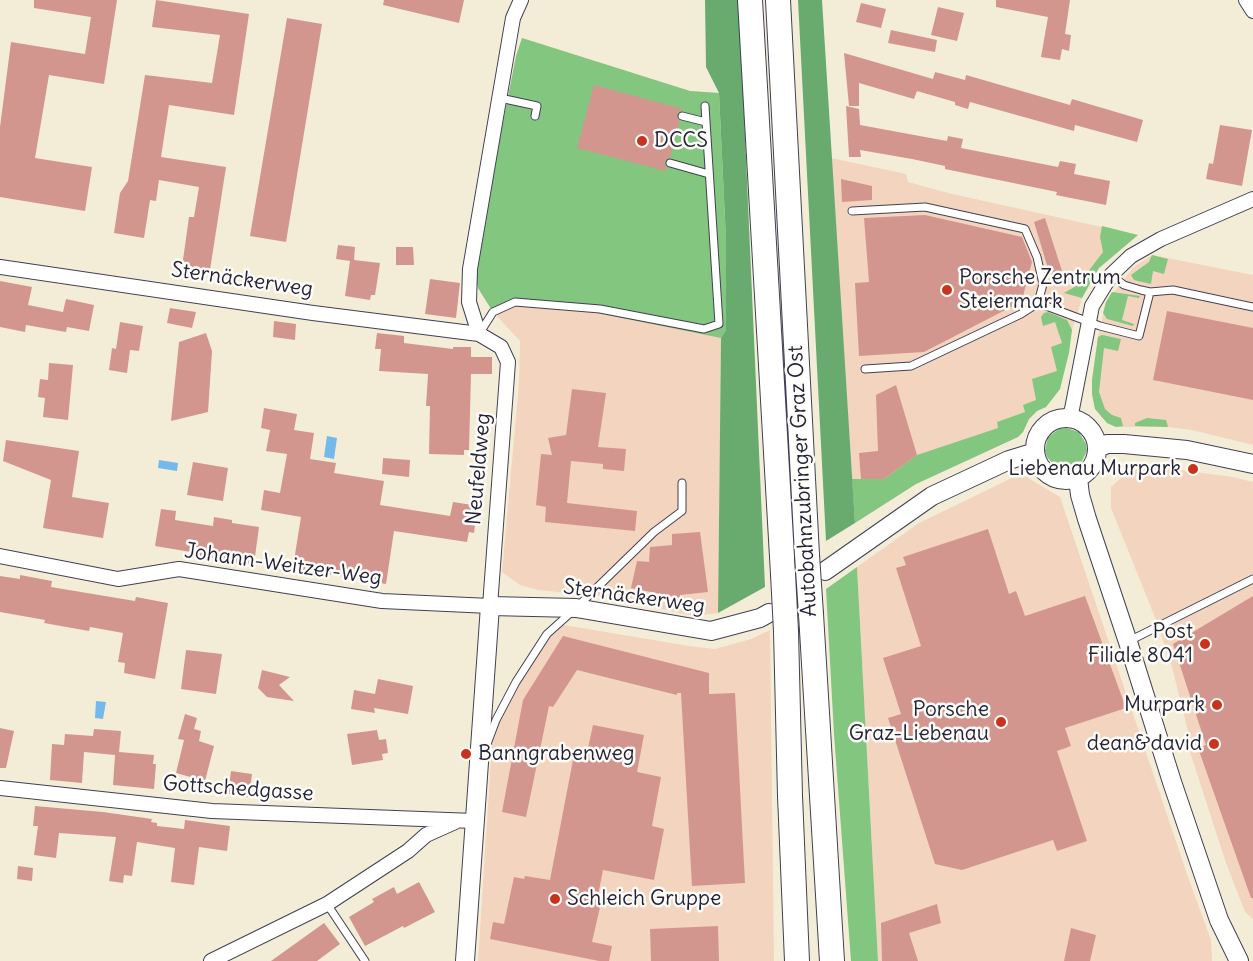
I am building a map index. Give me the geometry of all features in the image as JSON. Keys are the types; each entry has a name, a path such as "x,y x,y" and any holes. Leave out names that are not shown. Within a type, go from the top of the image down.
{"highway":[{"name":"Autobahnzubringer Graz Ost","path":"750,0 786,631 797,961"},
{"name":"Autobahnzubringer Graz Ost","path":"778,0 807,555 832,961"},
{"path":"782,961 781,880 792,859"}],"main road":[{"path":"1069,418 1083,422 1093,433 1098,448 1093,466 1078,478 1064,480 1050,476 1040,466 1035,452 1035,441 1040,431 1048,423 1069,418"},
{"path":"1098,448 1107,444 1124,444 1187,450 1253,464"},
{"path":"825,571 932,496 1009,460 1035,452"},
{"path":"1078,478 1087,519 1172,782 1219,920 1239,961"},
{"name":"Sternäckerweg","path":"490,606 576,608 711,631 760,618 768,613"},
{"name":"Neufeldweg","path":"465,961 465,821 478,766 490,606"},
{"path":"1219,920 1225,961"}],"street":[{"path":"479,334 469,302 470,269 513,18 521,0"},
{"path":"1246,0 1253,11"},
{"path":"1069,418 1088,321 1096,297 1111,275 1131,256 1161,239 1253,199"},
{"name":"Sternäckerweg","path":"0,267 313,313 479,334"},
{"name":"Neufeldweg","path":"479,334 501,347 508,362 490,606"},
{"name":"Johann-Weitzer-Weg","path":"0,556 118,579 179,569 382,601 490,606"},
{"name":"Gottschedgasse","path":"0,788 212,811 465,821"},
{"path":"211,961 327,904 408,851 426,835 465,821"}],"lane":[{"path":"500,98 537,106 535,116"},
{"path":"479,334 493,312 515,302 600,309 704,329 719,324 705,106"},
{"path":"682,116 706,122"},
{"path":"670,163 710,174"},
{"path":"852,210 925,207 1025,229 1037,257 1043,284 1038,303 1021,314 911,366 865,369"},
{"path":"1111,275 1124,285 1150,292 1173,290 1253,307"},
{"path":"1038,303 1139,336 1150,292"},
{"path":"478,766 496,720 533,653 547,634 654,532 682,511 682,483"},
{"path":"1128,642 1253,579"},
{"path":"327,904 365,961"}],"shaded area":[{"path":"522,38 690,91 719,93 726,330 721,338 718,613 694,616 608,597 538,590 520,585 502,572 519,383 520,341 493,312 478,288 516,56"},
{"path":"831,158 906,174 908,182 948,193 1138,235 1099,268 1088,285 1072,330 1060,389 1046,407 1037,411 1029,419 1023,432 1018,437 916,484 855,523"},
{"path":"1152,255 1253,275 1253,445 1192,430 1168,427 1116,427 1107,423 1095,409 1092,380 1106,302 1133,268"},
{"name":"Murpark","path":"1148,466 1233,477 1253,482 1253,919 1245,912 1226,863 1190,752 1191,743 1172,667 1156,620 1111,508 1111,487 1125,474"},
{"name":"Porsche Graz-Liebenau","path":"1018,475 1025,476 1060,497 1211,940 1212,961 878,961 857,567 919,523"},
{"path":"558,624 715,649 751,639 770,630 774,961 478,961 493,729 533,653"}],"green space":[{"path":"705,0 739,0 765,587 718,613 721,338 726,330 726,240 719,93 706,67"},
{"path":"798,0 822,0 855,523 826,541"},
{"path":"522,38 690,91 719,93 726,240 726,330 721,338 568,307 515,302 493,312 478,288 474,269 516,56"},
{"path":"1102,226 1138,235 1099,268 1082,298 1064,293 1078,285 1103,252 1100,237"},
{"path":"1152,255 1168,259 1164,274 1153,271 1151,284 1134,280 1131,275 1149,262"},
{"path":"1112,292 1140,296 1139,298 1128,296 1122,320 1134,324 1133,326 1107,319 1103,313"},
{"path":"1048,312 1067,320 1072,330 1060,389 1046,407 1037,411 1029,419 1018,437 916,484 855,523 852,479 884,479 917,455 998,428 997,422 1025,412 1023,405 1036,400 1032,379 1057,371 1051,347 1062,343 1055,322 1043,326 1041,317"},
{"path":"1102,335 1121,339 1118,351 1104,348 1099,392 1105,409 1121,418 1123,426 1116,427 1107,423 1095,409 1092,380 1098,337"},
{"path":"1147,418 1166,420 1168,427 1135,426 1135,423"},
{"path":"1066,428 1079,432 1087,451 1081,463 1069,469 1056,467 1045,451 1048,437 1059,429"},
{"path":"857,567 878,961 851,961 826,589"}],"water":[{"path":"327,436 337,438 334,459 324,457"},
{"path":"159,460 178,463 177,471 158,468"},
{"path":"96,701 106,702 103,719 95,718"}],"building":[{"path":"34,0 117,0 104,84 49,75 35,158 92,167 85,211 0,197 0,127 11,42 85,54 91,17 34,8"},
{"path":"156,0 249,14 234,115 169,105 161,157 226,167 210,270 182,267 189,217 194,217 199,187 159,180 156,201 150,200 144,238 114,233 120,193 128,181 145,75 212,83 220,35 152,27"},
{"path":"384,0 464,0 459,23 383,5"},
{"path":"996,0 1070,0 1065,34 1071,35 1069,51 1062,49 1060,60 1041,57 1048,17 996,7"},
{"path":"861,3 886,9 881,28 856,22"},
{"path":"938,7 964,13 957,41 931,35"},
{"path":"287,18 322,24 286,242 250,236"},
{"path":"891,30 937,40 935,52 888,43"},
{"path":"844,53 933,79 935,72 965,80 966,75 1070,105 1072,99 1143,120 1137,142 1075,125 1074,131 970,102 968,109 955,105 955,102 917,91 914,99 859,83 859,106 849,106"},
{"path":"594,85 683,109 677,114 680,121 670,157 664,162 666,171 577,148"},
{"path":"846,106 859,109 860,125 947,141 948,136 963,139 961,148 1058,167 1060,161 1076,164 1074,174 1110,181 1106,205 1056,195 1057,192 945,169 945,166 912,159 860,150 861,157 849,157"},
{"path":"1220,125 1252,130 1242,186 1206,179 1209,163 1213,164"},
{"path":"841,179 872,186 872,200 842,202"},
{"name":"Porsche Zentrum Steiermark","path":"925,215 1022,237 1032,262 1023,296 1015,305 924,352 859,356 855,283 869,282 864,218"},
{"path":"1045,218 1062,271 1050,275 1034,222"},
{"path":"338,245 355,247 354,260 380,263 375,295 371,295 370,300 345,296 350,261 336,259"},
{"path":"396,247 413,247 414,265 396,265"},
{"path":"430,279 460,283 456,318 425,314"},
{"path":"0,281 32,287 28,305 63,312 66,299 94,305 89,331 67,327 66,332 26,325 25,332 0,327"},
{"path":"170,308 196,312 192,328 167,323"},
{"path":"1167,311 1253,328 1253,400 1153,380"},
{"path":"274,321 296,324 295,340 273,337"},
{"path":"120,322 143,326 139,351 130,350 127,373 109,370 112,348 116,349"},
{"path":"206,333 212,351 208,412 171,421 179,342"},
{"path":"377,333 404,336 404,343 453,349 453,347 471,347 471,357 492,357 492,374 471,374 469,450 464,450 464,455 429,454 430,406 426,406 428,374 379,371 381,349 375,349"},
{"path":"49,363 73,365 68,420 43,417 45,398 38,397 40,379 48,380"},
{"path":"896,385 917,455 884,479 861,479 859,453 878,451 876,395"},
{"path":"572,389 606,393 598,447 626,449 624,471 603,469 603,464 571,461 567,503 637,511 635,531 545,522 546,507 536,505 541,454 552,455 548,438 566,435"},
{"path":"264,408 297,414 294,430 314,433 310,459 336,463 334,473 384,481 380,505 450,516 453,502 472,505 470,515 476,517 474,533 469,532 467,542 394,531 386,584 322,573 322,578 292,573 301,517 261,510 264,490 280,493 287,454 266,451 270,430 261,428"},
{"path":"6,440 79,451 72,497 109,503 103,538 43,528 51,480 3,461"},
{"path":"383,458 410,460 409,477 382,474"},
{"path":"193,462 228,468 223,501 187,495"},
{"path":"161,509 176,511 175,520 213,526 214,517 232,520 232,523 259,527 254,564 221,562 221,559 191,555 191,552 155,546"},
{"path":"988,529 1009,594 1016,591 1025,616 1085,596 1126,708 1065,728 1071,746 1057,751 1087,841 1057,851 1053,840 962,870 935,864 888,718 901,714 883,658 921,646 896,568 906,565 903,557"},
{"path":"700,532 708,592 680,595 680,598 631,588 637,561 649,562 650,547 672,545 672,534"},
{"path":"20,575 52,581 51,587 135,601 136,597 168,603 155,679 124,673 125,663 118,662 123,633 90,627 89,631 0,612 0,576 20,579"},
{"path":"1253,596 1253,898 1251,898 1198,748 1206,745 1173,644"},
{"path":"563,636 709,673 709,694 735,693 745,883 692,886 681,693 677,695 577,670 553,707 549,706 526,817 502,812 523,700"},
{"path":"186,650 222,654 216,694 181,689"},
{"path":"262,670 290,677 279,685 294,701 267,697 258,688"},
{"path":"378,679 413,686 408,714 374,708 375,713 351,709 354,690 375,694"},
{"path":"185,714 197,718 194,729 201,731 199,741 214,746 205,781 176,773 184,740 178,739"},
{"path":"593,725 644,735 637,772 661,777 652,826 664,829 654,880 603,870 596,906 600,907 592,942 612,946 609,961 599,961 490,939 493,922 504,924 514,877 524,879 525,876 550,880 573,760 585,762"},
{"path":"0,728 14,731 6,768 0,768"},
{"path":"94,729 121,731 119,752 154,755 153,764 156,764 154,789 113,785 115,755 84,752 82,783 50,780 52,744 64,745 65,734 93,736"},
{"path":"377,730 379,740 386,739 388,753 382,754 383,760 352,765 347,734"},
{"path":"231,771 252,774 249,797 228,794"},
{"path":"35,806 152,819 151,822 157,823 157,826 184,829 185,820 230,826 227,851 199,847 194,885 171,882 175,848 137,842 132,876 124,875 123,883 109,881 116,837 59,833 56,858 34,855 38,826 33,826"},
{"path":"18,866 33,868 32,881 17,879"},
{"path":"419,882 435,912 365,946 349,917 374,902 372,899 394,887 397,894"},
{"path":"937,904 941,923 909,933 918,961 882,961 881,923"},
{"path":"324,923 340,944 317,961 271,961"},
{"path":"718,926 719,961 651,961 650,929"},
{"path":"1071,928 1096,935 1090,961 1064,961"}],"place":[{"name":"DCCS","path":"642,141"},
{"name":"Porsche Zentrum Steiermark","path":"947,290"},
{"name":"Liebenau Murpark","path":"1193,469"},
{"name":"Post Filiale 8041","path":"1205,644"},
{"name":"Murpark","path":"1217,705"},
{"name":"Porsche Graz-Liebenau","path":"1001,722"},
{"name":"dean&david","path":"1214,744"},
{"name":"Banngrabenweg","path":"466,754"},
{"name":"Schleich Gruppe","path":"555,899"}]}
